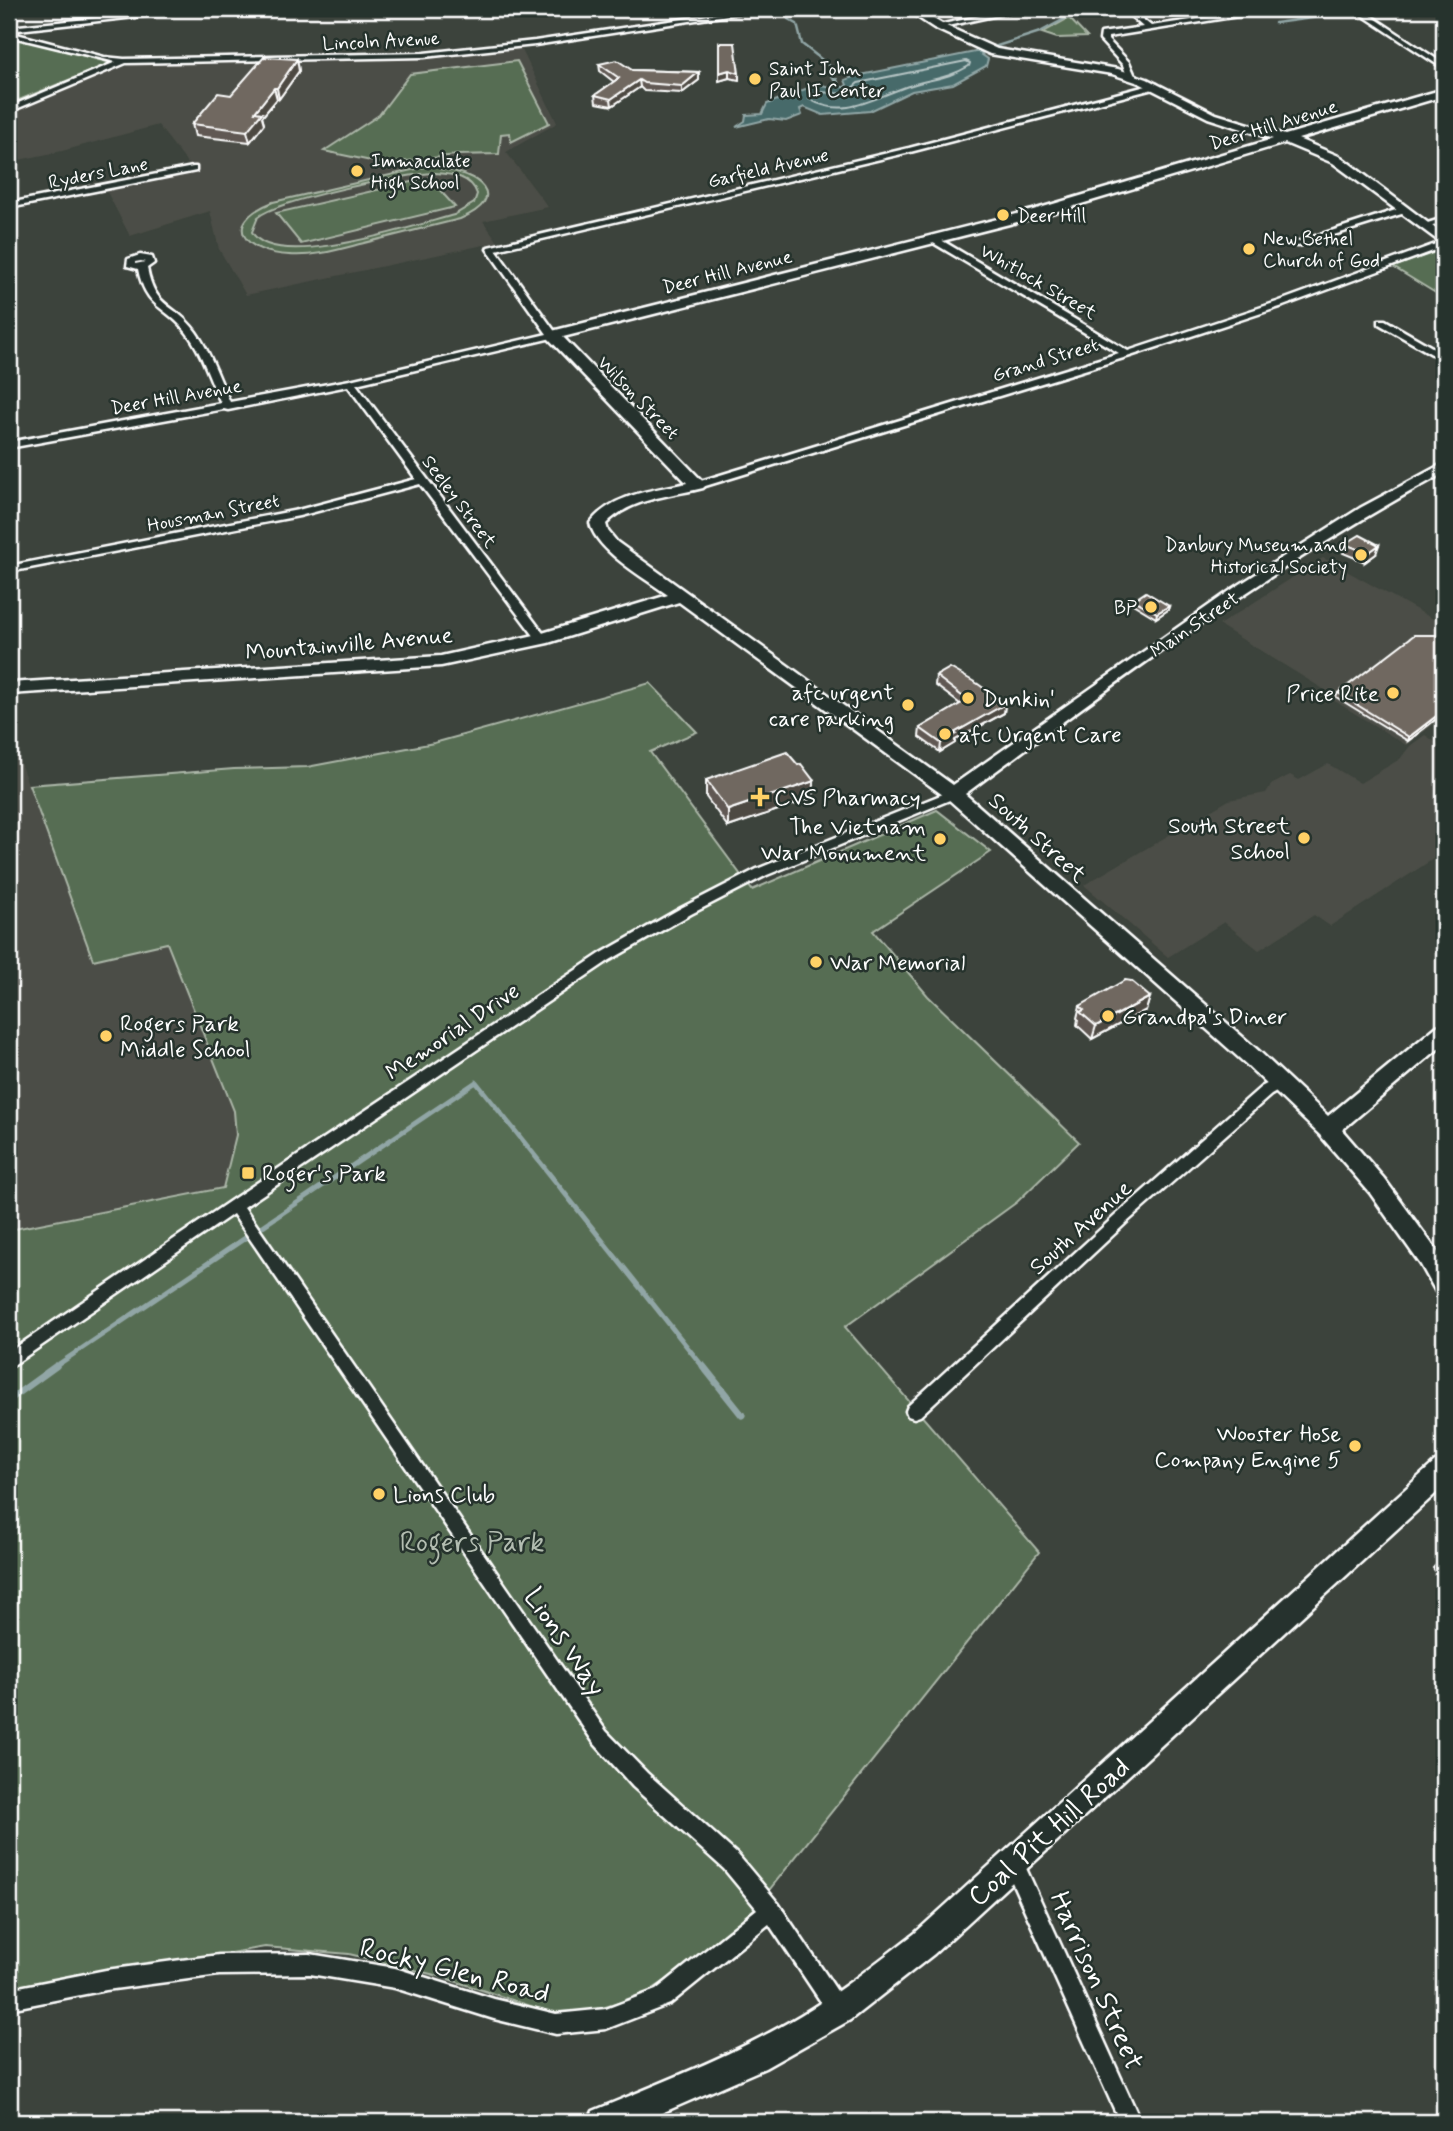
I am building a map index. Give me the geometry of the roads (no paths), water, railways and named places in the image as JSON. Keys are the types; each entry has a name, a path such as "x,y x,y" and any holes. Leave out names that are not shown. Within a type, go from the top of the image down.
{"street":[{"path":"9,31 203,9"},
{"name":"Lincoln Avenue","path":"124,61 424,54 538,43 763,9"},
{"path":"910,9 938,26 1004,55 1096,68 1131,76 1213,116 1261,148"},
{"path":"938,26 1022,9"},
{"path":"1126,9 1148,27"},
{"path":"1131,76 1126,64 1104,40 1104,35 1253,10 1277,9"},
{"path":"1357,9 1444,67"},
{"path":"9,31 104,59 124,61"},
{"path":"9,101 104,59"},
{"path":"9,110 124,61"},
{"name":"Garfield Avenue","path":"553,335 491,249 910,150 1154,86"},
{"name":"Deer Hill Avenue","path":"9,445 350,383 553,335 1096,197 1444,92"},
{"path":"1213,116 1313,148 1337,160"},
{"path":"1306,134 1444,242"},
{"name":"Ryders Lane","path":"9,206 193,169"},
{"path":"1294,244 1405,210"},
{"path":"1425,226 1444,220"},
{"name":"Whitlock Street","path":"933,239 1127,354"},
{"name":"Grand Street","path":"653,496 698,485 1127,354 1280,304 1444,242"},
{"path":"142,267 151,298 190,330 228,407"},
{"path":"1382,322 1444,358"},
{"name":"Wilson Street","path":"553,335 698,485"},
{"name":"Seeley Street","path":"350,383 542,639"},
{"name":"Main Street","path":"953,794 1059,715 1199,619 1312,544 1444,467"},
{"name":"Housman Street","path":"9,569 299,513 423,480"},
{"name":"South Street","path":"653,496 605,513 598,523 600,533 611,545 953,794 1280,1083 1328,1129 1378,1187 1437,1264 1444,1285"},
{"name":"Mountainville Avenue","path":"10,688 441,661 542,639 681,596"},
{"name":"Memorial Drive","path":"9,1362 516,1015 626,945 762,872 953,794"},
{"path":"1328,1129 1444,1032"},
{"name":"South Avenue","path":"914,1411 1121,1219 1266,1091 1280,1083"},
{"name":"Lions Way","path":"235,1205 600,1737 640,1780 731,1862 771,1910 838,2010"},
{"name":"Coal Pit Hill Road","path":"604,2122 762,2053 838,2010 924,1944 1444,1469"},
{"name":"Harrison Street","path":"1013,1862 1131,2122"},
{"name":"Rocky Glen Road","path":"9,1999 106,1980 219,1965 310,1964 395,1978 494,2009 556,2024 606,2019 663,1997 771,1910"}],"water":[{"path":"983,52 981,54 988,59 986,66 953,84 912,91 870,111 823,115 804,107 800,109 802,115 786,121 769,119 736,127 745,121 746,115 762,114 767,104 818,84 834,88 834,79 837,79 840,87 844,87 847,85 845,80 856,76"}],"waterway":[{"path":"785,9 788,19 797,24 802,44 831,67 830,73 837,83"},
{"path":"994,47 1040,32 1068,17 1119,9"},
{"path":"1176,9 1187,16"},
{"path":"1389,12 1444,10"},
{"path":"1275,23 1357,12"},
{"path":"53,1368 476,1082 704,1368"},
{"path":"9,1400 56,1366"},
{"path":"703,1366 742,1415"}],"place":[{"name":"Saint John Paul II Center","path":"755,79"},
{"name":"Immaculate High School","path":"357,171"},
{"name":"Deer Hill","path":"1003,215"},
{"name":"New Bethel Church of God","path":"1249,249"},
{"name":"Danbury Museum and Historical Society","path":"1361,555"},
{"name":"BP","path":"1151,607"},
{"name":"Price Rite","path":"1393,693"},
{"name":"Dunkin'","path":"968,698"},
{"name":"afc urgent care parking","path":"908,705"},
{"name":"afc Urgent Care","path":"945,734"},
{"name":"CVS Pharmacy","path":"760,797"},
{"name":"South Street School","path":"1304,838"},
{"name":"The Vietnam War Monument","path":"940,839"},
{"name":"War Memorial","path":"816,962"},
{"name":"Grandpa's Diner","path":"1108,1016"},
{"name":"Rogers Park Middle School","path":"106,1036"},
{"name":"Roger's Park","path":"248,1173"},
{"name":"Wooster Hose Company Engine 5","path":"1355,1446"},
{"name":"Lions Club","path":"379,1494"}],"park label":[{"name":"Rogers Park","path":"472,1541"}]}
